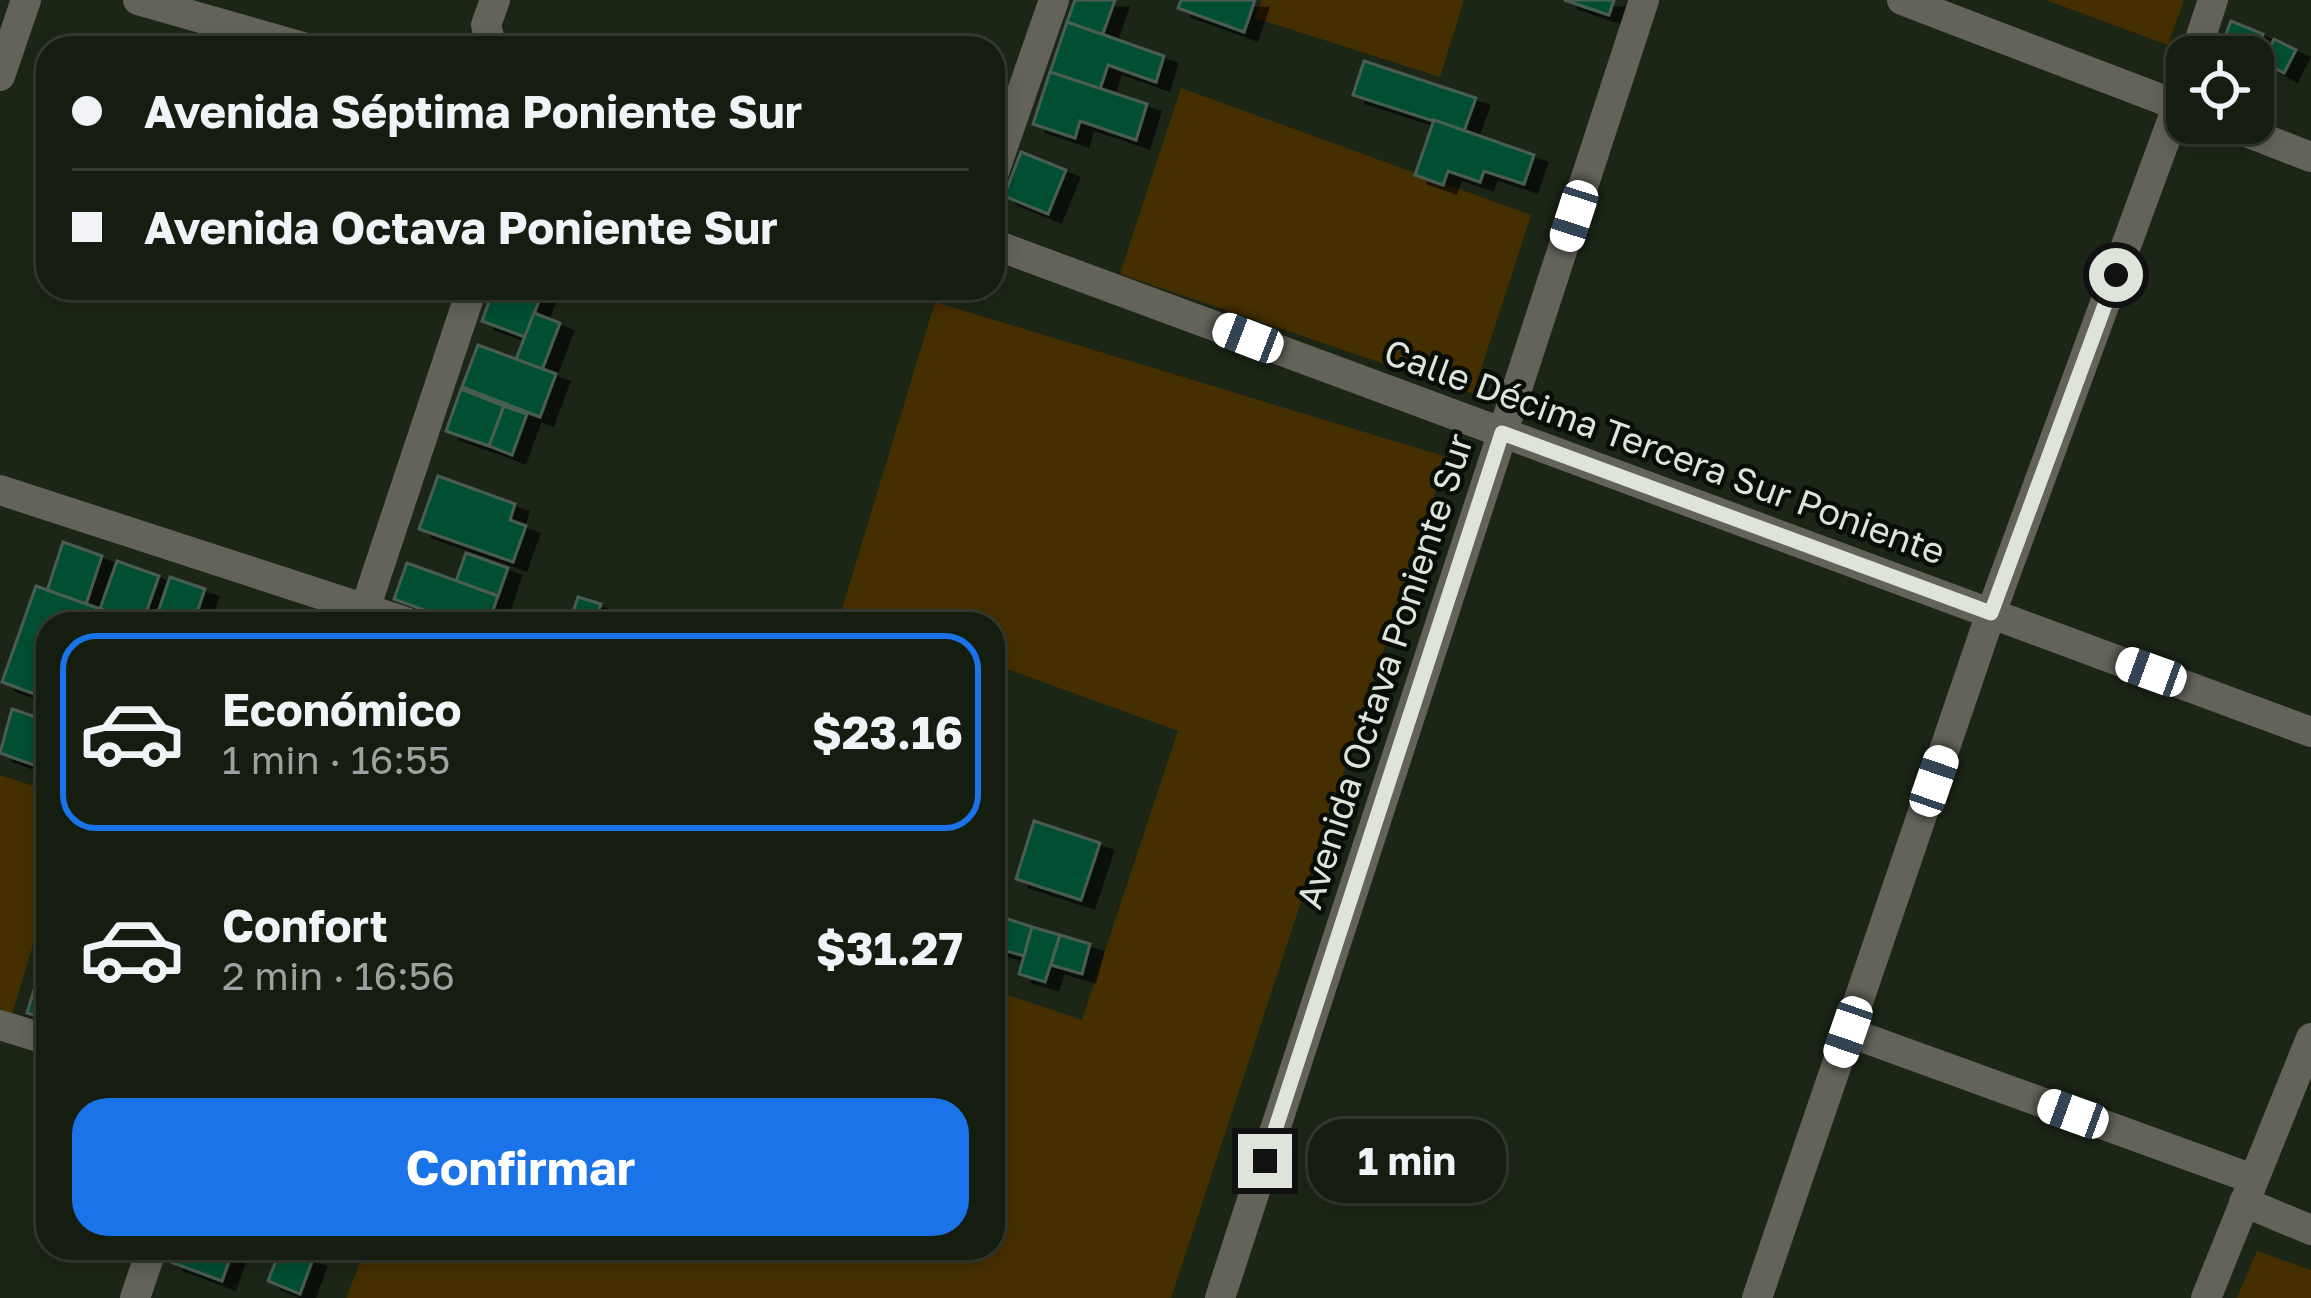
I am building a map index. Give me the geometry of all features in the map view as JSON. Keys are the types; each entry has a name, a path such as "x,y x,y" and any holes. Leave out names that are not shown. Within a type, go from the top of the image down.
{"street":[{"path":"0,76 26,0"},
{"path":"138,0 264,36"},
{"path":"489,36 486,25 495,0"},
{"path":"1005,141 1054,0"},
{"name":"Avenida Octava Poniente Sur","path":"1220,1298 1644,0"},
{"path":"1902,0 2166,92"},
{"path":"2201,36 2213,0"},
{"path":"2274,143 2311,157"},
{"path":"1757,1298 1991,613 2167,144"},
{"name":"Calle Décima Tercera Sur Poniente","path":"1005,248 2311,731"},
{"path":"363,612 468,300"},
{"path":"0,490 351,612"},
{"path":"0,1025 36,1036"},
{"path":"1848,1032 2249,1191 2311,1230"},
{"path":"2206,1298 2311,1038"},
{"path":"136,1298 148,1260"}],"shaded area":[{"path":"1262,0 1464,0 1440,77 1255,18"},
{"path":"2046,0 2184,0 2166,44"},
{"path":"1181,88 1531,215 1473,394 1120,274"},
{"path":"935,302 1447,457 1171,1298 346,1298 361,1260 1005,1260 1005,994 1082,1020 1178,731 1005,668 1005,612 842,609"},
{"path":"0,775 36,787 36,946 12,1014 0,1010"},
{"path":"2257,1251 2311,1270 2311,1298 2237,1298"}],"building":[{"path":"1075,0 1115,0 1102,36 1067,22"},
{"path":"1181,0 1255,0 1244,32 1178,8"},
{"path":"1564,0 1614,0 1609,15"},
{"path":"2231,21 2263,34 2262,36 2225,36"},
{"path":"1067,22 1164,56 1156,82 1108,65 1100,89 1050,72"},
{"path":"2274,39 2296,50 2284,73 2274,68"},
{"path":"1364,61 1476,98 1464,131 1353,95"},
{"path":"1050,72 1147,104 1136,140 1080,121 1075,138 1033,124"},
{"path":"1434,120 1534,155 1524,184 1484,171 1480,182 1448,171 1443,185 1415,175"},
{"path":"1021,152 1066,170 1048,214 1005,193"},
{"path":"490,300 539,300 525,337 482,321"},
{"path":"534,313 560,323 542,370 516,359"},
{"path":"478,345 556,374 540,417 462,387"},
{"path":"461,389 504,406 489,446 446,431"},
{"path":"504,406 527,414 512,455 489,446"},
{"path":"438,476 515,504 510,520 526,526 513,562 419,529"},
{"path":"63,542 102,556 86,604 47,591"},
{"path":"466,553 508,568 498,596 456,581"},
{"path":"117,561 159,576 146,612 100,609"},
{"path":"407,563 498,596 492,612 429,612 394,599"},
{"path":"170,577 205,589 197,612 158,612"},
{"path":"36,586 109,612 36,612 36,695 2,682"},
{"path":"578,597 601,604 598,612 573,612"},
{"path":"12,709 36,717 36,766 0,753"},
{"path":"1034,821 1100,843 1081,900 1016,879"},
{"path":"1005,918 1032,927 1024,956 1005,950"},
{"path":"1032,927 1060,935 1045,982 1019,974"},
{"path":"1060,935 1090,944 1082,974 1051,965"},
{"path":"36,984 36,1016 27,1013"},
{"path":"172,1260 230,1260 222,1281"},
{"path":"276,1260 313,1260 300,1294 268,1281"}],"route":[{"path":"1265,1161 1502,433 1991,613 2116,275"}]}
